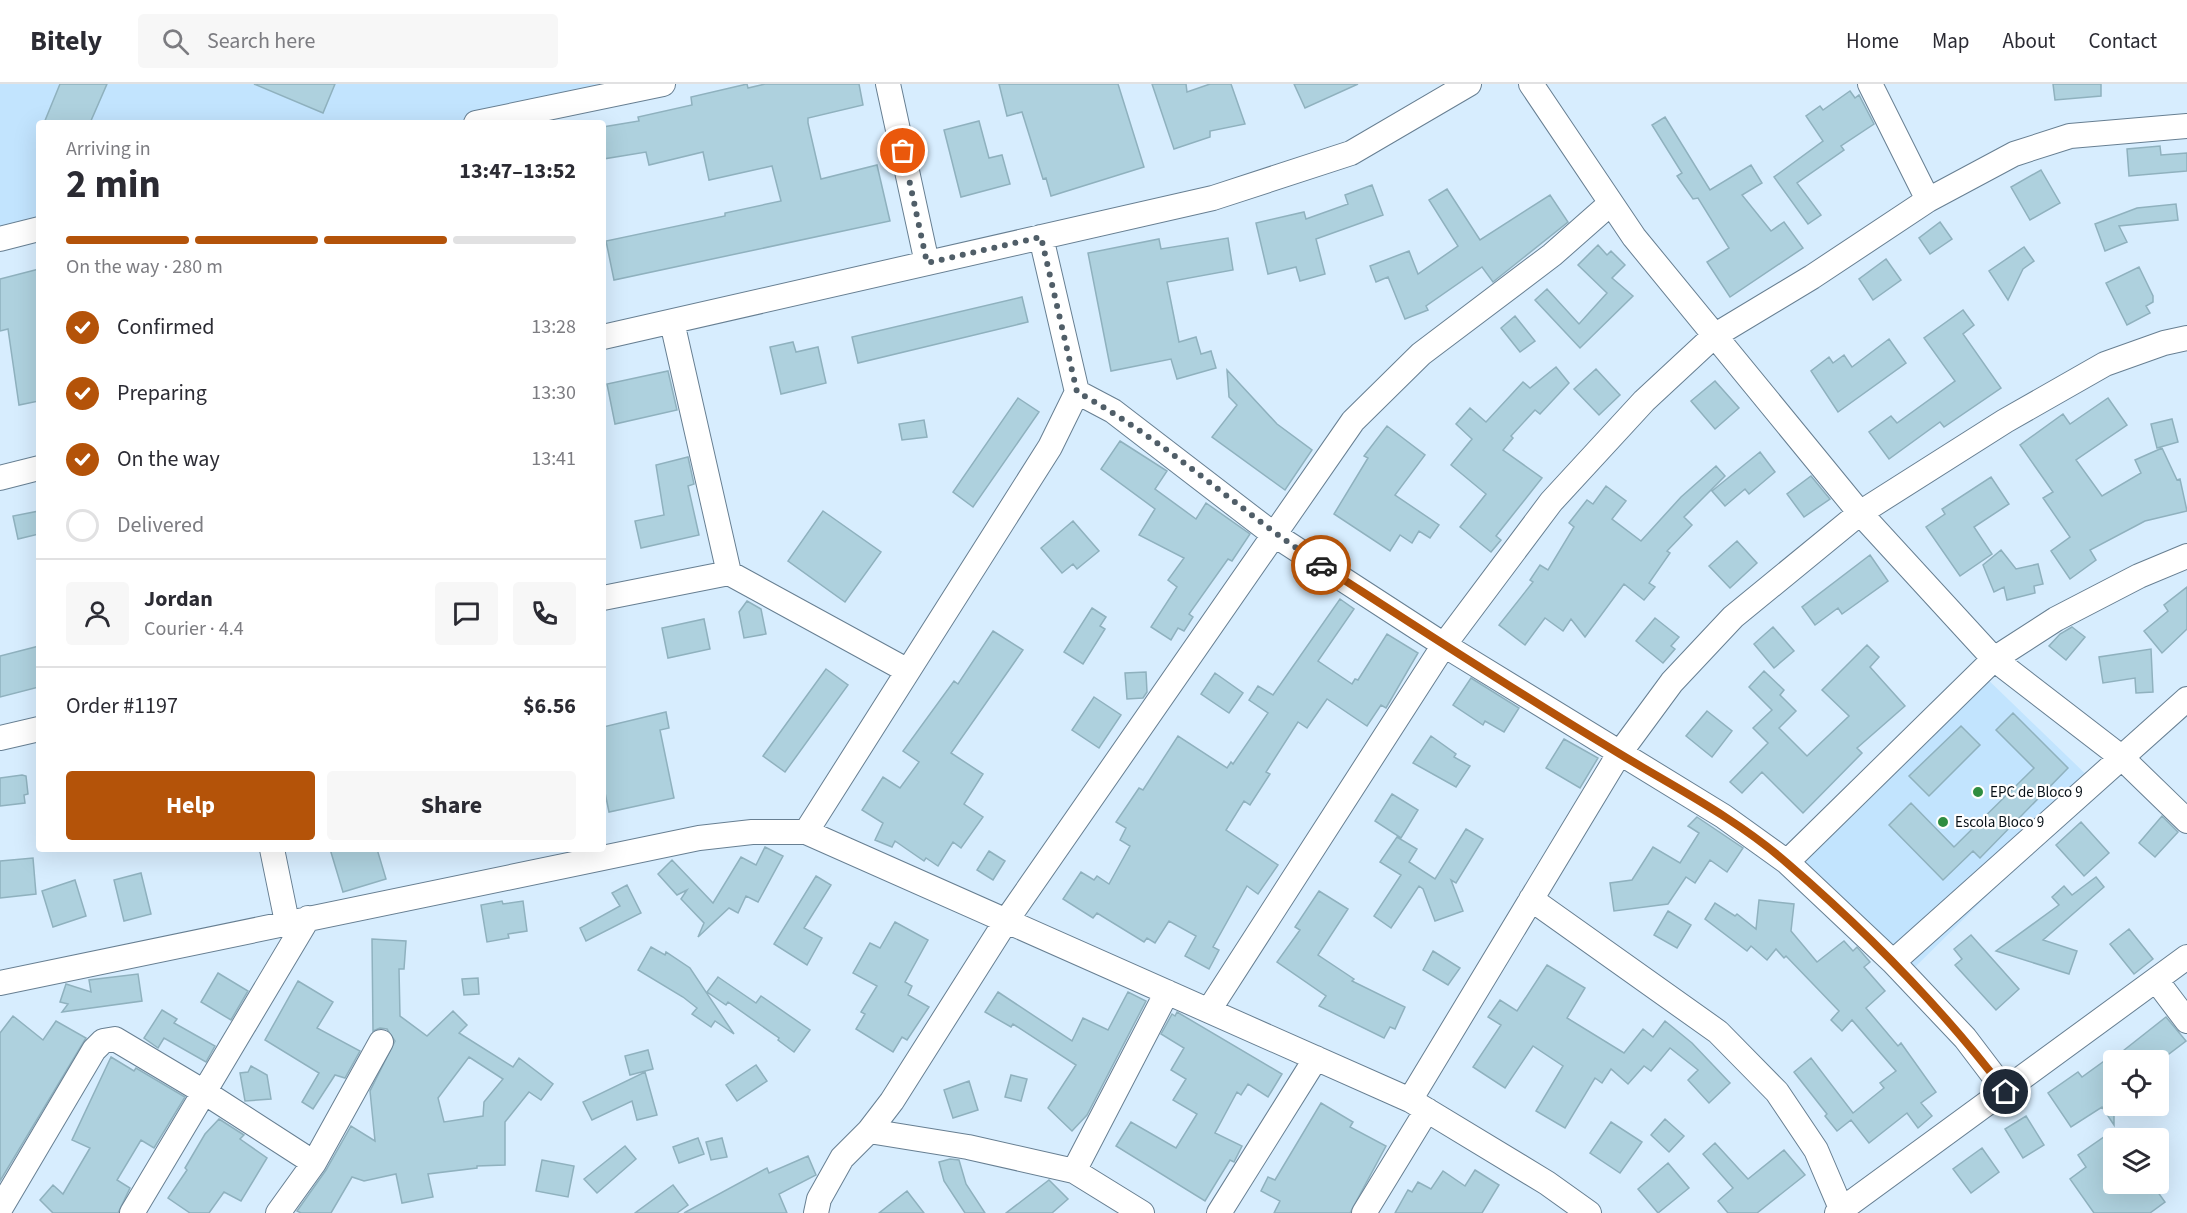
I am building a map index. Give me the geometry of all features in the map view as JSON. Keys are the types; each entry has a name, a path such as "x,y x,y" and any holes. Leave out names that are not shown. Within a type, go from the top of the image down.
{"street":[{"path":"490,120 663,84"},
{"path":"888,84 927,263"},
{"path":"606,336 1213,198 1351,153 1469,84"},
{"path":"1531,84 1634,237 1860,513 1994,659 2121,757 2187,821"},
{"path":"1870,84 1928,200"},
{"path":"1209,1010 1444,645 1551,502 1644,401 1714,336 1812,277 1928,200 2014,154 2070,136 2187,126"},
{"path":"816,1213 819,1199 842,1158 869,1131 892,1101 1006,921 1353,421 1422,354 1552,255 1611,203"},
{"path":"0,239 36,230"},
{"path":"806,832 1050,447 1077,392 1041,237"},
{"path":"672,322 729,573"},
{"path":"1364,1213 1419,1105 1531,899 1619,754 1672,682 1733,617 1860,513 2005,421 2105,364 2164,343 2187,338"},
{"path":"1077,392 1113,411 1273,534 1444,645 1723,816 1786,862 1893,962 1965,1038 2006,1092"},
{"path":"0,478 36,469"},
{"path":"1786,862 1994,659 2056,619 2139,576 2187,556"},
{"path":"606,597 729,573 908,671"},
{"path":"1893,962 2187,699"},
{"path":"0,738 36,730"},
{"path":"606,851 752,832 806,832 1419,1105 1547,1183 1589,1213"},
{"path":"132,1213 204,1092 297,920 273,852"},
{"path":"0,983 602,852"},
{"path":"1531,899 1718,1032 1777,1092 1816,1150 1840,1212 2187,957"},
{"path":"2156,980 2187,1021"},
{"path":"1074,1171 1167,992"},
{"path":"0,1209 94,1050 104,1041 115,1039 204,1092 314,1163"},
{"path":"278,1213 314,1163 381,1042"},
{"path":"1219,1213 1316,1058"},
{"path":"869,1131 968,1147 1074,1171 1142,1213"}],"shaded area":[{"path":"0,84 636,84 476,120 36,120 36,220 0,227"},
{"name":"Escola Bloco 9","path":"1978,670 2098,786 1909,973 1788,858"}],"building":[{"path":"60,84 107,84 91,120 45,120"},
{"path":"254,84 335,84 323,113"},
{"path":"747,84 748,88 765,84 859,84 863,105 808,118 808,123 821,179 877,165 890,221 614,280 606,241 725,216 725,213 781,201 772,166 709,180 703,152 649,165 646,152 606,159 606,126 639,121 638,117 692,105 691,97"},
{"path":"999,84 1118,84 1144,167 1051,196 1046,178 1043,179 1022,112 1007,116"},
{"path":"1152,84 1186,84 1187,92 1210,84 1231,84 1245,124 1210,131 1210,137 1174,149"},
{"path":"1294,84 1358,84 1305,108"},
{"path":"2053,84 2101,84 2101,96 2055,100"},
{"path":"1850,91 1855,98 1859,95 1874,124 1841,146 1844,150 1797,183 1821,215 1808,224 1774,177 1823,141 1806,116 1820,106 1823,110"},
{"path":"1665,117 1710,190 1751,165 1762,183 1742,195 1771,231 1784,222 1803,248 1730,297 1707,262 1729,248 1698,198 1693,199 1677,176 1682,173 1652,125"},
{"path":"979,121 989,158 1002,155 1010,184 961,197 944,130"},
{"path":"2160,146 2161,155 2187,153 2187,171 2129,176 2127,149"},
{"path":"2041,170 2060,203 2030,220 2011,187"},
{"path":"1372,185 1383,215 1316,239 1325,274 1300,281 1296,267 1268,274 1256,223 1304,212 1306,219 1348,204 1345,195"},
{"path":"1447,189 1480,240 1550,195 1568,222 1493,282 1482,267 1426,306 1428,310 1405,319 1388,277 1376,282 1370,266 1409,251 1418,274 1458,246 1429,200"},
{"path":"2176,204 2178,220 2119,226 2127,242 2105,251 2095,224 2137,208"},
{"path":"1940,222 1952,239 1930,254 1919,238"},
{"path":"1228,238 1233,270 1167,282 1179,342 1196,337 1201,354 1211,351 1216,368 1177,379 1171,359 1111,371 1088,253 1159,239 1161,249"},
{"path":"1598,245 1607,255 1611,251 1625,265 1612,278 1633,296 1580,348 1535,300 1547,289 1579,324 1607,293 1578,265"},
{"path":"2024,247 2034,261 2023,269 2008,300 1989,271"},
{"path":"1886,259 1901,280 1873,300 1859,279"},
{"path":"2139,267 2153,296 2153,302 2146,306 2150,313 2127,325 2106,283"},
{"path":"36,270 36,402 19,405 8,329 0,331 0,279"},
{"path":"1022,297 1028,322 858,363 852,337"},
{"path":"1963,310 1974,325 1963,334 2001,388 1944,427 1940,422 1889,459 1869,432 1891,416 1897,423 1955,381 1924,338"},
{"path":"1515,316 1535,341 1520,352 1501,328"},
{"path":"1889,339 1906,363 1838,412 1811,371 1829,357 1833,363 1844,355 1852,367"},
{"path":"793,342 796,352 818,347 826,383 781,394 770,347"},
{"path":"1556,367 1569,383 1540,414 1535,410 1511,436 1513,438 1503,450 1542,478 1496,536 1501,540 1491,552 1460,527 1486,494 1451,465 1472,439 1456,424 1470,408 1486,422 1523,382 1530,388"},
{"path":"1596,369 1620,395 1599,415 1574,389"},
{"path":"1227,370 1277,424 1312,450 1285,490 1212,437 1237,405 1229,397"},
{"path":"668,371 677,410 615,424 607,384"},
{"path":"1715,381 1739,408 1715,429 1691,401"},
{"path":"1018,398 1039,412 973,507 953,492"},
{"path":"2108,398 2127,425 2076,460 2102,496 2141,473 2135,460 2162,448 2177,480 2180,479 2187,511 2145,521 2090,550 2096,560 2070,579 2051,551 2070,537 2043,498 2053,492 2020,445 2063,414 2070,424"},
{"path":"2172,419 2178,442 2157,448 2151,424"},
{"path":"924,420 927,437 902,440 899,424"},
{"path":"1387,426 1425,455 1395,495 1439,525 1430,538 1419,531 1412,543 1400,535 1390,551 1334,514 1368,458 1364,456"},
{"path":"1120,441 1167,471 1155,489 1196,519 1206,503 1250,534 1232,561 1228,559 1189,614 1193,617 1184,631 1178,628 1171,640 1151,627 1177,587 1168,580 1184,558 1139,535 1155,509 1101,469"},
{"path":"1760,452 1775,472 1749,494 1745,489 1725,506 1712,491"},
{"path":"688,457 694,484 688,486 699,535 641,548 635,521 664,515 656,465"},
{"path":"1716,466 1725,476 1684,517 1692,525 1667,551 1670,553 1649,583 1655,587 1644,600 1624,584 1585,637 1571,619 1563,631 1545,618 1525,645 1499,625 1533,582 1530,580 1540,565 1548,570 1574,527 1569,523 1587,500 1593,504 1606,486 1626,501 1612,519 1641,541 1681,497"},
{"path":"1811,476 1830,499 1804,517 1787,494"},
{"path":"1991,477 2009,504 1974,527 1992,554 1960,576 1926,527 1945,514 1942,509"},
{"path":"823,511 881,552 845,602 788,561"},
{"path":"36,512 36,535 18,539 13,516"},
{"path":"1073,521 1099,551 1077,569 1073,564 1062,573 1041,548"},
{"path":"1737,541 1757,563 1730,588 1709,566"},
{"path":"2001,550 2016,569 2038,564 2043,584 2034,586 2035,593 2007,600 2004,587 1994,592 1983,565"},
{"path":"1870,555 1888,581 1842,614 1838,608 1815,625 1802,607"},
{"path":"2187,587 2187,629 2162,653 2144,631 2168,611 2164,605"},
{"path":"1340,599 1354,609 1318,661 1352,684 1355,679 1358,680 1387,634 1418,653 1386,708 1381,705 1367,726 1327,699 1307,728 1298,722 1266,772 1270,774 1250,805 1244,801 1226,830 1278,865 1258,894 1247,886 1213,947 1219,950 1209,969 1185,956 1196,936 1169,921 1155,943 1147,938 1144,942 1097,913 1093,918 1063,899 1081,872 1094,880 1097,876 1109,884 1130,846 1120,840 1126,828 1116,822 1139,788 1143,790 1178,736 1227,768 1231,762 1233,764 1268,713 1249,700 1258,686 1273,695"},
{"path":"747,601 761,609 766,634 744,638 739,612"},
{"path":"1092,608 1106,617 1100,626 1105,629 1083,664 1064,652"},
{"path":"1655,618 1679,637 1671,646 1675,649 1663,663 1636,641"},
{"path":"704,619 710,649 668,658 662,628"},
{"path":"1773,627 1794,651 1774,668 1754,644"},
{"path":"2072,627 2085,637 2066,660 2049,646 2060,634"},
{"path":"993,631 1023,650 951,753 983,774 964,804 983,817 961,848 953,842 938,866 926,858 924,861 895,841 892,847 875,840 883,823 862,810 883,777 900,788 919,762 903,751 954,681 958,684"},
{"path":"1867,645 1879,657 1870,667 1905,706 1857,748 1862,753 1803,813 1762,772 1742,793 1730,782 1768,743 1753,728 1772,710 1749,687 1764,671 1784,690 1780,695 1796,711 1779,728 1807,756 1849,716 1822,690"},
{"path":"36,647 36,688 0,697 0,656"},
{"path":"2151,649 2153,692 2136,693 2135,678 2103,683 2099,657"},
{"path":"826,669 848,685 785,772 763,756"},
{"path":"1146,672 1147,692 1143,698 1127,699 1125,673"},
{"path":"1215,673 1243,693 1229,713 1201,694"},
{"path":"1471,678 1519,708 1504,732 1485,721 1483,725 1453,705"},
{"path":"1094,697 1121,715 1099,748 1072,730"},
{"path":"1707,711 1732,731 1712,757 1686,736"},
{"path":"666,712 669,728 660,730 674,798 609,812 606,798 606,726"},
{"path":"2013,713 2068,768 1980,858 1973,851 1943,880 1889,825 1911,803 1954,847 2034,768 1996,730"},
{"path":"1961,726 1980,745 1929,796 1909,776"},
{"path":"1431,736 1456,754 1454,757 1470,766 1456,787 1413,763"},
{"path":"1564,739 1598,758 1580,788 1546,768"},
{"path":"26,776 28,794 24,795 25,803 0,806 0,778"},
{"path":"1392,794 1418,810 1401,838 1375,821"},
{"path":"2162,816 2178,832 2155,857 2139,843"},
{"path":"1697,817 1743,848 1727,872 1710,860 1695,883 1686,877 1668,904 1614,911 1610,883 1632,880 1653,847 1680,863 1699,833 1688,826"},
{"path":"2081,822 2109,853 2084,876 2056,845"},
{"path":"1466,829 1483,839 1456,883 1451,880 1463,911 1435,921 1423,889 1419,886 1391,928 1374,916 1401,875 1380,862 1397,837 1417,849 1409,862 1435,879"},
{"path":"765,847 783,856 758,902 746,896 738,913 729,908 698,937 704,923 681,899 687,890 677,895 658,874 672,860 713,903 741,857 756,865"},
{"path":"989,851 1005,861 993,880 977,870"},
{"path":"331,852 378,852 386,879 343,892"},
{"path":"33,858 36,894 0,898 0,861"},
{"path":"141,873 151,914 124,921 114,880"},
{"path":"816,876 831,885 804,928 822,938 807,965 774,944"},
{"path":"2096,877 2104,887 2043,940 2077,951 2069,974 1996,951 2059,905 2052,897 2064,886 2072,895"},
{"path":"75,880 86,916 53,927 42,891"},
{"path":"627,885 641,913 586,941 580,928 620,906 612,893"},
{"path":"1319,891 1348,909 1318,955 1354,979 1352,981 1405,1007 1395,1029 1390,1027 1384,1038 1319,1006 1326,996 1277,962 1300,930 1295,927"},
{"path":"1759,900 1794,904 1791,931 1817,962 1844,941 1853,951 1857,947 1870,962 1864,967 1885,991 1866,1008 1898,1046 1901,1043 1936,1092 1921,1103 1932,1116 1918,1128 1907,1113 1869,1143 1851,1120 1837,1131 1825,1116 1827,1114 1794,1072 1811,1058 1853,1113 1884,1088 1880,1083 1896,1071 1852,1020 1842,1031 1831,1020 1839,1011 1786,956 1784,958 1776,949 1767,960 1751,946 1747,951 1705,919 1715,903 1735,916 1737,914 1756,929"},
{"path":"502,901 503,904 523,901 527,931 508,934 509,938 487,942 481,905"},
{"path":"1668,911 1691,925 1677,948 1654,935"},
{"path":"895,922 928,940 905,982 912,986 908,995 929,1007 907,1040 902,1037 893,1052 856,1029 865,1014 861,1012 877,986 853,973 870,943 880,948"},
{"path":"2129,929 2153,959 2134,974 2110,944"},
{"path":"1971,935 2019,989 1996,1010 1955,965 1962,959 1954,949"},
{"path":"372,939 406,941 404,969 399,969 400,1016 427,1036 453,1011 467,1025 459,1033 513,1067 519,1058 553,1084 541,1100 529,1092 505,1122 505,1165 477,1166 477,1168 428,1174 433,1197 402,1203 396,1174 364,1181 352,1177 331,1213 301,1213 297,1211 326,1170 351,1126 375,1141 370,1091 395,1041 387,1029 380,1028 373,1031","holes":["469,1057 503,1079 484,1102 483,1116 444,1122 438,1098"]},
{"path":"651,947 665,955 666,952 690,968 734,1034 715,1021 711,1027 692,1014 697,1008 683,997 638,970"},
{"path":"1433,951 1460,968 1448,985 1423,970"},
{"path":"1547,965 1585,988 1567,1018 1624,1053 1643,1029 1653,1037 1665,1021 1692,1043 1730,1083 1709,1103 1688,1080 1698,1070 1670,1048 1651,1071 1644,1066 1628,1084 1611,1069 1602,1083 1595,1078 1565,1128 1536,1111 1563,1066 1533,1046 1505,1088 1473,1067 1501,1025 1488,1017 1500,1000 1517,1011"},
{"path":"218,973 248,991 231,1020 201,1002"},
{"path":"138,974 142,1001 62,1012 68,1004 60,1002 66,984 91,992 89,980"},
{"path":"718,977 756,1003 761,996 810,1030 794,1052 778,1040 779,1038 728,1002 726,1005 707,992"},
{"path":"478,978 479,994 464,995 462,979"},
{"path":"298,981 333,1002 317,1028 360,1051 345,1078 335,1075 313,1109 302,1102 319,1073 265,1040"},
{"path":"998,992 1072,1041 1083,1018 1108,1030 1128,992 1146,1001 1087,1115 1072,1131 1048,1108 1076,1065 1013,1024 1011,1027 985,1012"},
{"path":"162,1010 177,1019 174,1023 215,1046 206,1062 164,1038 158,1048 144,1038"},
{"path":"1177,1012 1282,1074 1268,1097 1248,1084 1241,1095 1237,1092 1215,1133 1242,1146 1234,1162 1230,1160 1205,1201 1116,1146 1131,1122 1176,1148 1197,1114 1173,1100 1186,1079 1171,1070 1184,1048 1161,1034 1172,1014 1175,1016"},
{"path":"13,1016 43,1040 56,1021 86,1038 0,1181 0,1033"},
{"path":"2166,1017 2186,1041 2169,1054 2169,1050 2124,1050"},
{"path":"648,1050 653,1069 630,1075 625,1056"},
{"path":"111,1057 134,1071 136,1068 185,1097 154,1148 141,1140 117,1180 130,1188 118,1213 53,1213 40,1200 53,1185 63,1194 90,1148 72,1140"},
{"path":"2103,1062 2103,1108 2071,1127 2048,1093 2078,1072 2082,1077"},
{"path":"756,1065 767,1081 737,1101 726,1085"},
{"path":"251,1066 267,1075 271,1099 245,1101 240,1073 248,1072"},
{"path":"645,1072 657,1115 637,1120 632,1101 592,1120 583,1102"},
{"path":"1011,1075 1027,1079 1021,1101 1005,1097"},
{"path":"969,1081 978,1110 953,1118 944,1090"},
{"path":"1321,1103 1353,1122 1350,1127 1386,1146 1350,1213 1274,1213 1280,1201 1261,1191 1268,1177 1275,1180"},
{"path":"2026,1116 2044,1145 2023,1158 2005,1129"},
{"path":"2108,1116 2114,1116 2114,1125"},
{"path":"219,1119 244,1135 240,1139 267,1158 241,1201 224,1192 209,1213 190,1213 168,1198 187,1170 185,1168 205,1134"},
{"path":"1665,1119 1684,1136 1669,1152 1651,1135"},
{"path":"1611,1122 1642,1142 1620,1173 1590,1153"},
{"path":"698,1138 704,1154 679,1163 673,1147"},
{"path":"722,1138 727,1157 711,1160 706,1142"},
{"path":"2103,1138 2103,1194 2159,1194 2165,1202 2150,1213 2094,1213 2070,1179 2086,1167 2078,1155"},
{"path":"1715,1143 1748,1179 1784,1150 1805,1175 1757,1213 1728,1213 1718,1201 1733,1188 1703,1154"},
{"path":"625,1146 636,1159 597,1193 584,1179"},
{"path":"1982,1148 1999,1172 1971,1193 1953,1169"},
{"path":"808,1156 816,1175 779,1194 787,1213 684,1213 767,1168 769,1173"},
{"path":"950,1159 959,1160 966,1184 985,1213 965,1213 944,1181 939,1162"},
{"path":"542,1160 574,1166 568,1197 536,1191"},
{"path":"1668,1163 1689,1188 1658,1213 1638,1189"},
{"path":"1475,1170 1499,1185 1482,1213 1395,1213 1408,1190 1412,1192 1418,1182 1431,1189 1443,1171 1465,1186"},
{"path":"1049,1180 1068,1199 1052,1213 1006,1213"},
{"path":"673,1185 688,1205 677,1213 635,1213"},
{"path":"907,1191 924,1213 879,1213"}],"way so far":[{"path":"903,151 927,263 1041,237 1077,392 1113,411 1273,534 1321,565"}],"place":[{"name":"EPC de Bloco 9","path":"1978,792"},
{"name":"Escola Bloco 9","path":"1943,822"}],"route":[{"path":"1321,565 1444,645 1723,816 1786,862 1893,962 1965,1038 2006,1092"}]}
